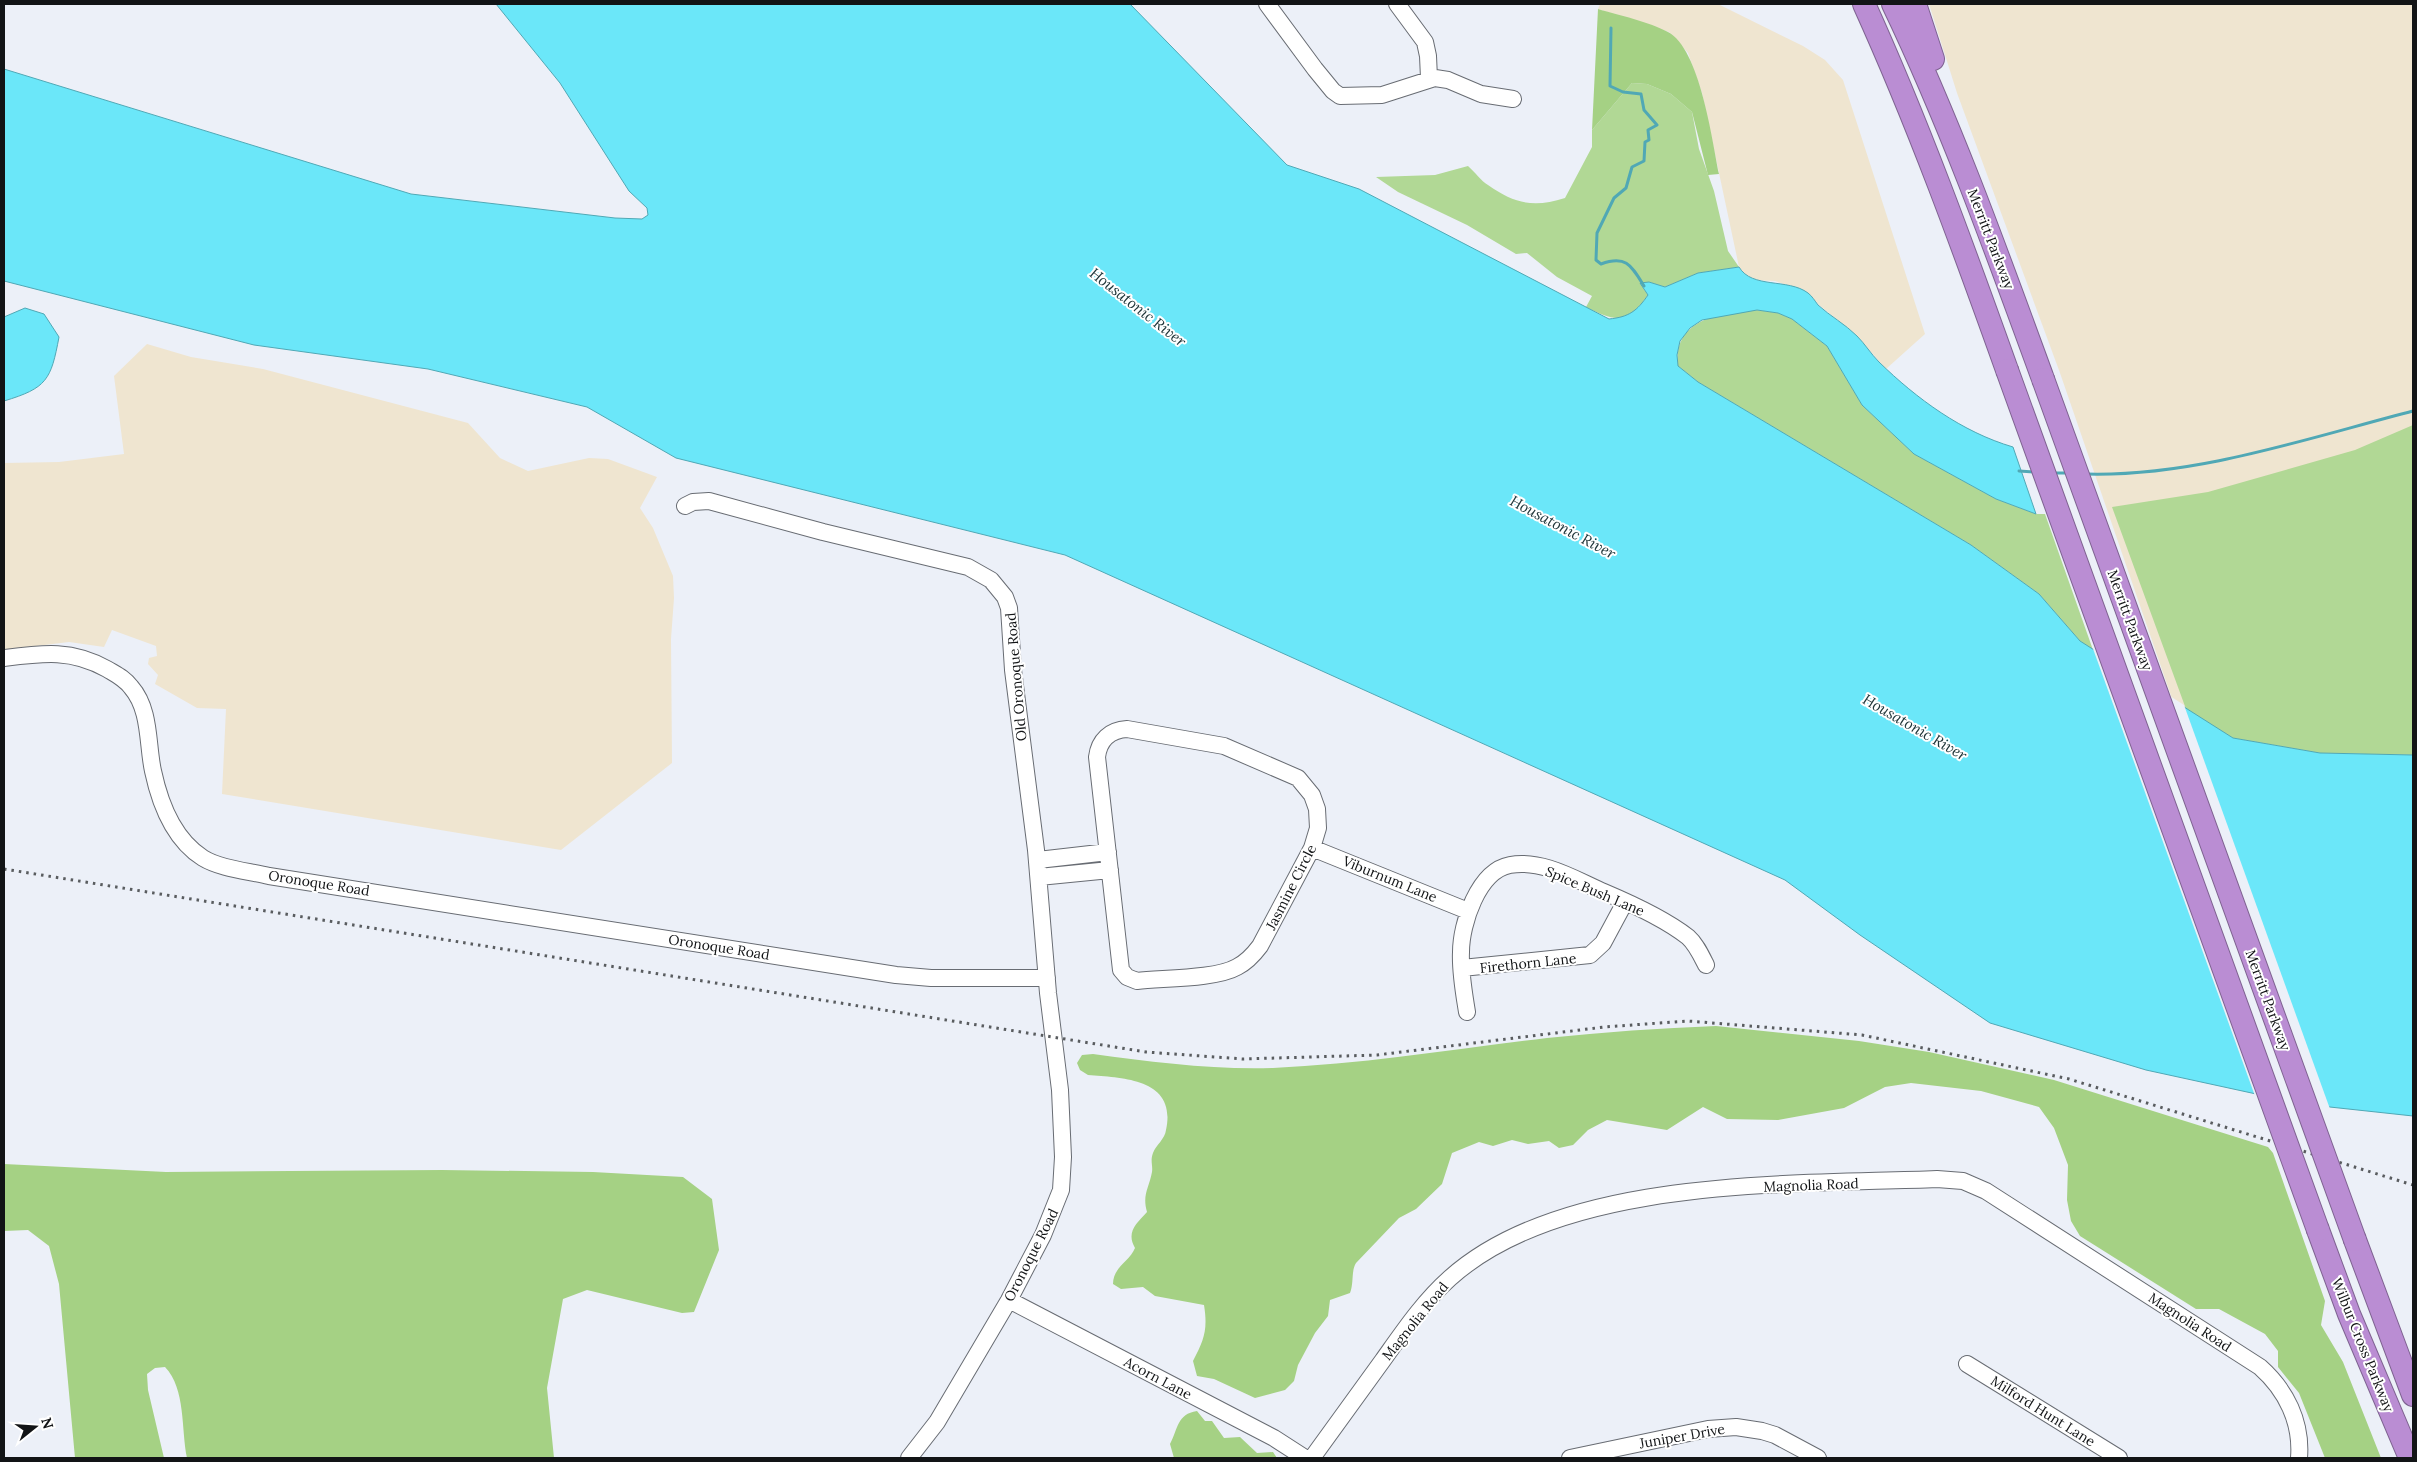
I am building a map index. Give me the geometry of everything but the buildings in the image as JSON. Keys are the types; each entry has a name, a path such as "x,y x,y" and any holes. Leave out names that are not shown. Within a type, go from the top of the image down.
{"highway":[{"name":"Wilbur Cross Parkway","path":"1864,4 1932,165 2349,1314 2410,1458"},
{"name":"Merritt Parkway","path":"1893,4 1919,57 1969,181 2043,379 2355,1240"},
{"path":"1915,4 1930,52 1964,142 1968,160 1969,181"},
{"name":"Wilbur Cross Parkway","path":"2355,1240 2413,1395"},
{"path":"2349,1314 2394,1458"}],"street":[{"path":"1267,4 1336,94 1348,97 1382,95 1429,78 1448,80 1481,94 1512,99"},
{"path":"1397,4 1425,42 1429,78"},
{"name":"Old Oronoque Road","path":"684,506 700,501 730,506 833,535 950,562 968,568 991,580 1005,597 1009,608 1013,670 1038,860 1047,978"},
{"name":"Oronoque Road","path":"4,658 43,653 68,654 92,660 122,677 133,688 141,703 149,741 152,771 165,812 175,832 204,859 229,867 289,879 896,975 931,978 1047,978 1060,1102 1061,1190 1043,1235 1009,1300 937,1422 909,1458"},
{"name":"Jasmine Circle","path":"1127,729 1224,746 1298,778 1312,795 1317,809 1318,828 1312,848 1260,946 1244,963 1218,973 1137,981 1125,975 1120,963 1098,751 1107,736 1116,730 1127,729"},
{"name":"Viburnum Lane","path":"1312,848 1468,911"},
{"path":"1038,860 1108,852"},
{"name":"Spice Bush Lane","path":"1467,1012 1461,951 1468,911 1490,876 1510,865 1538,866 1555,870 1625,902 1687,937 1695,945 1706,965"},
{"path":"1039,877 1110,870"},
{"name":"Firethorn Lane","path":"1462,968 1590,955 1603,943 1625,902"},
{"name":"Magnolia Road","path":"1312,1458 1410,1322 1435,1292 1466,1265 1520,1235 1580,1213 1639,1199 1682,1192 1723,1188 1938,1179 1963,1181 1986,1191 2260,1367 2279,1386 2293,1412 2299,1437 2299,1458"},
{"name":"Acorn Lane","path":"1009,1300 1274,1438 1305,1458"},
{"name":"Milford Hunt Lane","path":"1967,1364 2118,1458"},
{"name":"Juniper Drive","path":"1570,1458 1708,1429 1736,1427 1775,1435 1818,1458"}],"shaded area":[{"path":"1600,4 1718,4 1803,46 1825,60 1843,80 1925,334 1886,369 1857,336 1819,305 1808,293 1775,281 1752,280 1744,274 1739,267 1702,93 1688,53 1669,32 1598,9"},
{"path":"1929,4 2413,4 2413,755 2178,716 2060,373 1957,93"},
{"path":"147,344 191,357 263,369 468,423 500,458 528,471 589,458 608,459 657,477 640,508 653,528 673,576 674,598 671,639 672,763 561,850 222,794 226,709 197,708 155,684 158,675 148,664 149,658 157,656 156,646 112,630 104,647 69,642 4,650 4,463 59,462 124,454 114,376"}],"green space":[{"path":"1598,9 1661,28 1679,42 1688,56 1703,96 1719,174 1708,175 1692,112 1671,94 1647,84 1632,83 1592,130"},
{"path":"1632,83 1647,84 1671,94 1692,112 1699,149 1714,191 1728,251 1739,267 1698,273 1665,287 1649,282 1643,288 1648,295 1634,312 1627,316 1613,318 1586,307 1592,296 1557,277 1527,253 1516,254 1467,225 1398,192 1376,177 1435,175 1468,166 1485,183 1516,200 1544,203 1565,198 1592,147 1592,130"},
{"path":"1757,310 1778,313 1792,319 1827,346 1862,405 1914,454 1996,499 2036,514 2045,514 2093,650 2080,641 2039,594 1971,545 1698,382 1678,366 1678,350 1683,337 1691,328 1715,316"},
{"path":"2413,425 2413,755 2320,753 2233,738 2186,709 2112,507 2208,492 2355,450"},
{"path":"1716,1026 1859,1041 1929,1052 2054,1080 2268,1147 2273,1153 2325,1301 2321,1325 2343,1362 2381,1458 2325,1458 2299,1393 2278,1367 2278,1351 2265,1334 2219,1309 2196,1309 2080,1236 2071,1221 2067,1200 2068,1165 2054,1128 2039,1107 1981,1091 1911,1083 1885,1087 1844,1108 1778,1120 1727,1119 1703,1107 1667,1130 1607,1120 1588,1130 1573,1145 1559,1148 1549,1141 1528,1144 1512,1140 1493,1146 1479,1142 1452,1153 1442,1184 1416,1209 1399,1218 1356,1263 1350,1293 1330,1300 1328,1316 1315,1333 1298,1365 1294,1381 1285,1390 1255,1398 1214,1379 1197,1376 1193,1361 1204,1334 1206,1321 1204,1305 1155,1296 1143,1287 1121,1289 1113,1284 1116,1273 1133,1253 1135,1248 1132,1242 1132,1233 1139,1220 1147,1212 1146,1196 1152,1172 1152,1156 1165,1133 1167,1113 1164,1100 1156,1091 1145,1084 1132,1080 1088,1075 1080,1070 1077,1063 1082,1055 1093,1054 1206,1067 1273,1068 1376,1060 1568,1036"},
{"path":"4,1164 166,1172 442,1170 593,1172 683,1177 712,1199 719,1250 694,1312 682,1313 587,1290 563,1299 547,1388 554,1458 187,1458 180,1398 172,1376 165,1367 155,1368 147,1374 148,1390 164,1458 75,1458 59,1284 49,1246 28,1230 4,1231"},
{"path":"1197,1411 1205,1421 1212,1421 1224,1438 1240,1437 1257,1453 1273,1452 1277,1458 1174,1458 1170,1444 1179,1423 1185,1415"}],"water":[{"name":"Housatonic River","path":"496,4 1130,4 1287,165 1359,189 1609,319 1627,315 1640,305 1648,295 1640,283 1649,282 1665,287 1698,273 1739,267 1752,278 1800,288 1808,293 1827,313 1857,336 1876,359 1894,376 1941,413 1976,433 2013,447 2036,514 1996,499 1914,454 1862,405 1827,346 1792,319 1778,313 1757,310 1702,320 1690,328 1680,341 1677,355 1678,366 1698,382 1971,545 2039,594 2080,641 2233,738 2320,753 2413,755 2413,1116 2302,1104 2146,1070 1990,1023 1860,935 1785,880 1065,555 676,458 587,407 428,369 254,345 4,281 4,69 411,194 615,218 642,219 648,215 647,208 629,191 560,83"},
{"path":"25,308 44,314 59,337 56,352 45,380 30,392 4,401 4,317"}],"pier":[{"path":"2092,646 2184,705 2330,1109 2302,1106 2255,1096"}],"waterway":[{"path":"1611,28 1610,86 1623,92 1641,94 1644,110 1657,125 1648,130 1649,140 1645,142 1644,161 1632,167 1626,188 1614,198 1597,233 1596,260 1601,264 1622,261 1631,267 1644,286"},
{"path":"2086,474 2127,473 2210,463 2292,444 2413,411"},
{"path":"2019,471 2035,472"},
{"path":"2054,473 2067,473"}],"railway":[{"path":"4,869 1146,1052 1243,1059 1377,1055 1604,1027 1688,1021 1862,1035 2069,1079 2413,1185"}]}
